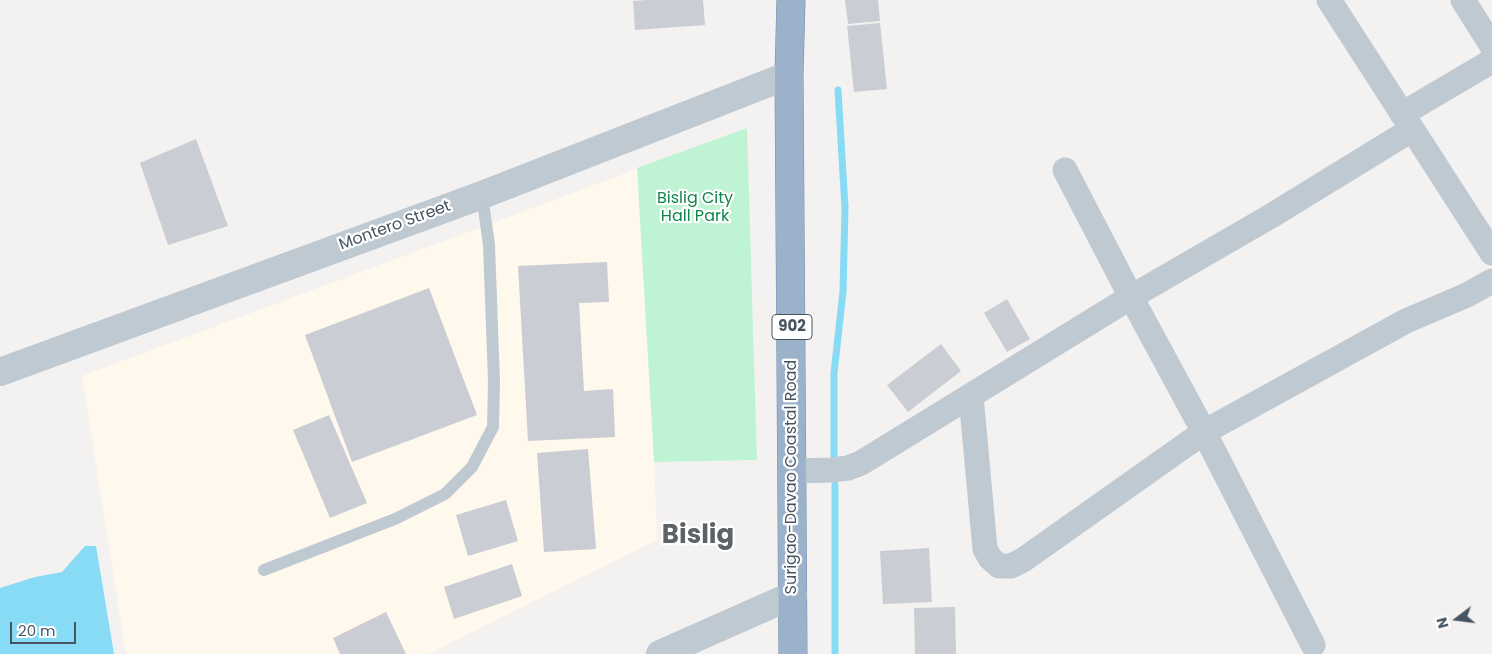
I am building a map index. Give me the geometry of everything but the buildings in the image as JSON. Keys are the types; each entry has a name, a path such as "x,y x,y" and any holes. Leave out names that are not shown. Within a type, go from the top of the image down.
{"highway":[{"name":"Surigao-Davao Coastal Road","path":"791,0 789,75 793,654"}],"street":[{"path":"1329,0 1492,253"},
{"path":"1462,0 1492,46"},
{"path":"792,471 833,470 848,468 861,463 1131,298 1271,216 1492,61"},
{"name":"Montero Street","path":"0,372 482,194 789,75"},
{"path":"1065,170 1131,298 1204,432 1313,645"},
{"path":"971,396 985,549 990,558 999,566 1011,566 1023,560 1204,432 1406,321 1467,294 1492,280"},
{"path":"660,654 793,595"}],"lane":[{"path":"264,570 395,519 445,494 472,467 493,427 494,382 488,246 482,194"}],"shaded area":[{"path":"747,128 757,460 654,462 657,540 428,654 126,654 82,376"}],"green space":[{"name":"Bislig City Hall Park","path":"747,128 757,460 654,462 637,168"}],"water":[{"path":"85,546 96,546 114,654 0,654 0,588 35,577 62,572"}],"waterway":[{"path":"834,458 834,373 843,292 845,208 838,90"},
{"path":"835,485 835,654"}],"district":[{"name":"Bislig","path":"698,536"}]}
